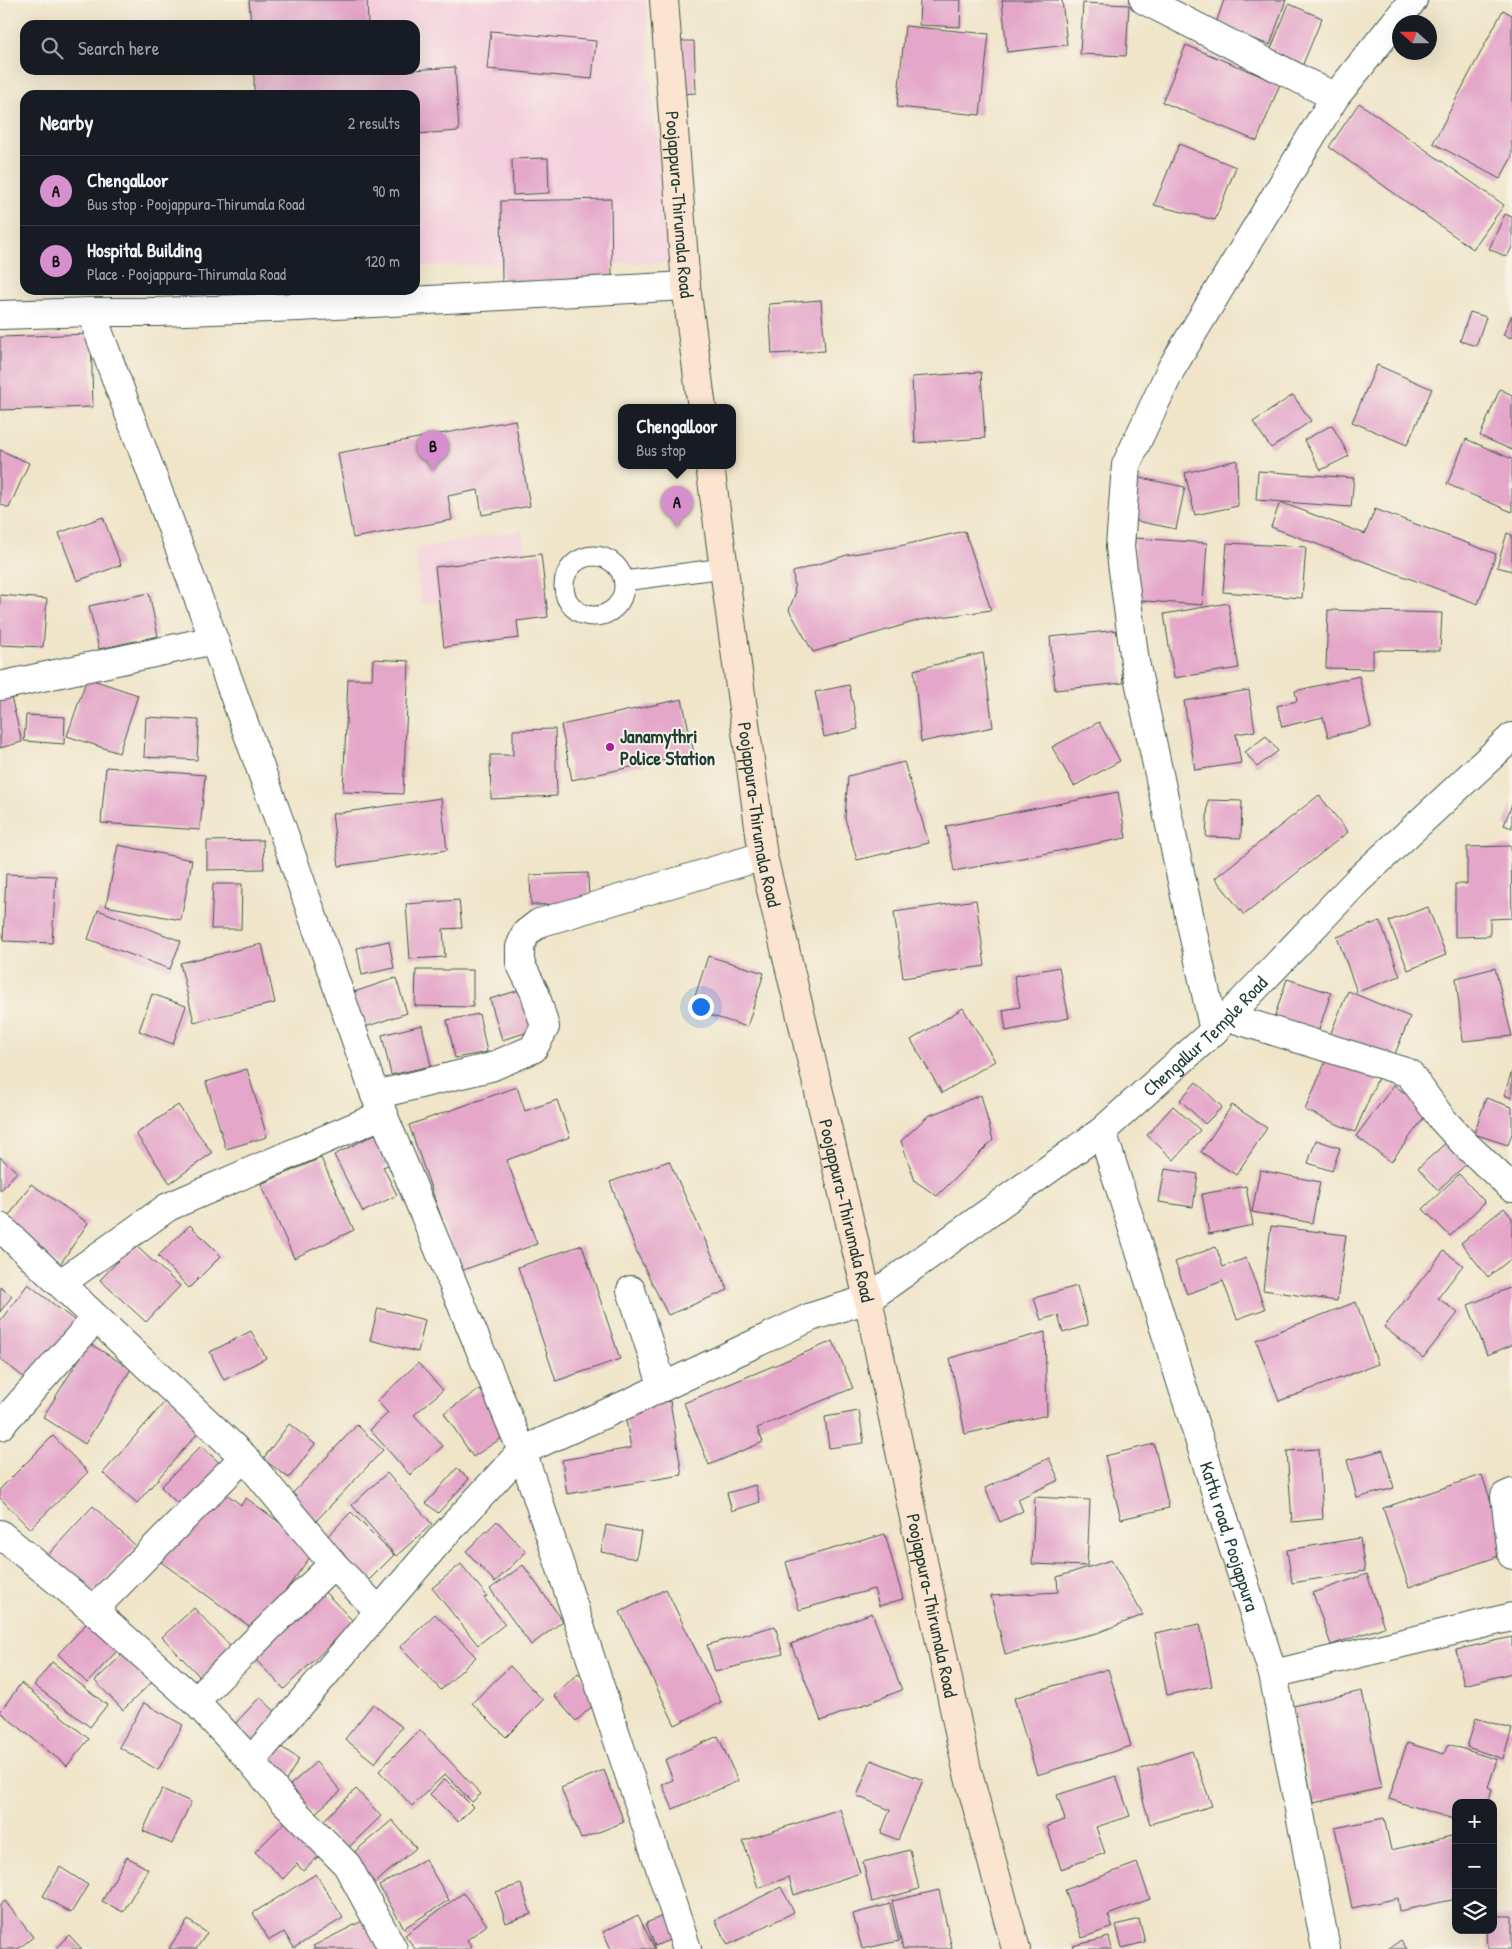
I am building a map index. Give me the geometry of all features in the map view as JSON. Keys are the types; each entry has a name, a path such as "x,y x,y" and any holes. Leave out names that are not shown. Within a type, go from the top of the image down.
{"main road":[{"name":"Poojappura-Thirumala Road","path":"664,0 686,286 701,404"},
{"name":"Poojappura-Thirumala Road","path":"710,469 763,856 868,1299 966,1770 1016,1949"}],"street":[{"path":"1144,0 1335,97"},
{"path":"1413,0 1335,97 1171,369 1126,465 1120,547 1135,662 1221,1024 1409,1073 1442,1119 1465,1144 1512,1188"},
{"path":"0,315 270,308 686,286"},
{"path":"92,312 214,640 379,1104 522,1451 687,1949"},
{"path":"0,686 214,640"},
{"name":"Chengallur Temple Road","path":"522,1451 810,1317 868,1299 1102,1131 1221,1024 1357,881 1512,737"},
{"path":"61,1284 168,1207 379,1104 491,1066 532,1049 545,1027 535,993 520,963 520,947 526,934 539,923 763,856"},
{"name":"Kattu road, Poojappura","path":"1102,1131 1273,1674 1326,1949"},
{"path":"0,1227 244,1457 333,1564 379,1611"},
{"path":"631,1290 663,1387"},
{"path":"0,1426 96,1318"},
{"path":"251,1761 439,1541 522,1451"},
{"path":"93,1610 244,1457"},
{"path":"1512,1493 1505,1496 1512,1554"},
{"path":"0,1534 93,1610 195,1702 251,1761 283,1800 347,1865 393,1949"},
{"path":"195,1702 333,1564"},
{"path":"1273,1674 1512,1617"}],"lane":[{"path":"624,580 724,568"}],"shaded area":[{"path":"254,0 645,0 655,123 676,263 420,266 420,90 384,90 290,75 420,75 420,20 256,20"},
{"path":"522,530 529,586 421,604 415,549"}],"building":[{"path":"249,0 367,0 368,20 251,20"},
{"path":"920,0 961,0 960,27 919,25"},
{"path":"1002,0 1062,0 1067,45 1007,52"},
{"path":"1224,0 1286,0 1270,45 1215,26"},
{"path":"1083,3 1129,5 1126,56 1080,54"},
{"path":"1289,4 1322,18 1301,69 1268,56"},
{"path":"1503,10 1512,15 1512,157 1500,179 1433,143"},
{"path":"905,26 989,34 980,115 897,107"},
{"path":"491,31 596,41 592,79 487,69"},
{"path":"679,41 694,41 696,93 681,94"},
{"path":"1186,45 1280,84 1257,141 1162,102"},
{"path":"455,67 459,131 420,134 420,90 254,90 254,75 420,75 420,70"},
{"path":"1359,103 1504,205 1473,249 1329,147"},
{"path":"1179,144 1236,167 1215,220 1154,205"},
{"path":"548,158 549,193 513,195 512,159"},
{"path":"611,199 612,280 502,283 501,201"},
{"path":"1505,214 1512,217 1512,247 1507,257 1489,249"},
{"path":"821,300 825,351 772,354 769,304"},
{"path":"1470,312 1486,317 1476,346 1460,341"},
{"path":"1512,315 1512,338 1503,335"},
{"path":"91,334 93,407 0,410 0,337"},
{"path":"1377,365 1432,389 1407,445 1352,422"},
{"path":"981,372 985,438 915,443 912,377"},
{"path":"1500,389 1512,395 1512,450 1480,436"},
{"path":"1293,395 1311,421 1271,448 1253,422"},
{"path":"515,420 530,506 482,515 478,490 448,496 452,520 353,538 338,453"},
{"path":"1332,425 1349,456 1321,470 1304,440"},
{"path":"1466,439 1512,459 1512,512 1447,484"},
{"path":"0,450 29,463 9,508 0,504"},
{"path":"1237,460 1238,506 1195,515 1185,473"},
{"path":"1258,471 1354,478 1351,507 1256,500"},
{"path":"1136,477 1185,487 1176,529 1127,519"},
{"path":"1280,502 1365,534 1375,509 1496,554 1478,604 1271,527"},
{"path":"103,517 121,565 77,581 59,533"},
{"path":"965,531 991,610 920,620 813,652 789,610 795,594 793,572 847,555 895,547"},
{"path":"1507,533 1512,535 1512,571 1497,567"},
{"path":"1135,538 1207,543 1203,605 1131,600"},
{"path":"1227,543 1306,547 1302,598 1223,592"},
{"path":"541,554 548,617 517,621 519,638 444,647 435,567"},
{"path":"149,593 158,636 99,649 89,606"},
{"path":"0,595 47,599 43,647 0,645"},
{"path":"1228,603 1239,668 1174,678 1164,614"},
{"path":"1328,610 1442,613 1440,651 1373,650 1373,669 1326,668"},
{"path":"1118,630 1123,683 1055,690 1050,637"},
{"path":"983,653 993,727 921,742 914,670"},
{"path":"373,659 409,661 403,794 343,792 348,679 372,679"},
{"path":"1359,676 1371,727 1328,737 1323,717 1282,727 1277,706 1297,701 1295,691"},
{"path":"87,678 138,695 119,753 67,736"},
{"path":"849,685 858,729 824,737 815,692"},
{"path":"1249,690 1255,731 1236,734 1241,763 1195,770 1184,701"},
{"path":"11,697 22,742 0,748 0,700"},
{"path":"682,699 694,753 572,780 561,725"},
{"path":"26,715 65,717 64,744 24,741"},
{"path":"146,717 199,720 197,760 144,757"},
{"path":"1099,722 1120,761 1074,786 1052,747"},
{"path":"555,729 557,796 491,799 490,755 513,755 513,730"},
{"path":"1266,736 1278,751 1257,767 1245,752"},
{"path":"904,762 929,843 857,860 845,818 848,776"},
{"path":"106,767 205,775 200,830 101,823"},
{"path":"1118,792 1126,838 954,871 946,826"},
{"path":"1319,795 1348,832 1244,915 1215,878"},
{"path":"441,798 447,850 339,866 332,814"},
{"path":"1208,800 1242,801 1241,838 1206,837"},
{"path":"1512,804 1512,828 1504,825"},
{"path":"263,840 264,869 207,870 207,841"},
{"path":"118,845 192,860 181,920 106,906"},
{"path":"1511,846 1512,918 1490,919 1490,936 1455,937 1455,884 1467,884 1467,847"},
{"path":"588,873 589,904 531,905 530,875"},
{"path":"6,874 56,876 52,943 3,941"},
{"path":"213,884 242,884 241,929 211,929"},
{"path":"459,900 462,928 443,929 445,957 410,959 406,904"},
{"path":"976,900 985,966 903,978 894,912"},
{"path":"1428,907 1446,955 1408,970 1389,921"},
{"path":"98,910 181,941 170,969 88,939"},
{"path":"1380,921 1400,976 1357,992 1337,937"},
{"path":"389,941 394,968 362,975 357,948"},
{"path":"262,944 275,1003 194,1022 180,963"},
{"path":"708,956 764,973 747,1027 691,1009"},
{"path":"1059,967 1069,1018 1006,1031 1003,1010 1020,1007 1014,976"},
{"path":"1495,968 1512,1036 1463,1041 1456,978"},
{"path":"416,970 473,970 473,1007 415,1006"},
{"path":"396,978 407,1013 356,1030 345,995"},
{"path":"1287,979 1331,993 1318,1032 1274,1018"},
{"path":"523,989 535,1030 502,1040 490,999"},
{"path":"1348,991 1410,1017 1392,1061 1330,1035"},
{"path":"152,994 186,1006 173,1044 139,1031"},
{"path":"963,1008 995,1061 942,1093 911,1040"},
{"path":"479,1014 487,1052 455,1058 447,1020"},
{"path":"422,1025 431,1066 391,1075 382,1035"},
{"path":"1328,1056 1378,1078 1355,1132 1305,1110"},
{"path":"247,1069 267,1137 226,1149 206,1082"},
{"path":"1512,1071 1512,1098 1504,1095"},
{"path":"1196,1082 1222,1107 1205,1124 1180,1100"},
{"path":"1394,1085 1429,1111 1391,1162 1356,1136"},
{"path":"517,1087 525,1111 557,1100 570,1137 507,1160 537,1244 460,1271 409,1125"},
{"path":"981,1095 993,1140 937,1196 915,1181 901,1141 928,1116"},
{"path":"1486,1098 1512,1107 1512,1133 1508,1145 1474,1134"},
{"path":"178,1105 212,1153 170,1183 136,1134"},
{"path":"1232,1105 1267,1128 1236,1175 1201,1152"},
{"path":"1173,1106 1200,1130 1174,1160 1147,1135"},
{"path":"379,1132 395,1162 383,1167 397,1195 363,1212 334,1155"},
{"path":"1450,1139 1470,1161 1438,1190 1418,1168"},
{"path":"1316,1140 1340,1148 1332,1171 1308,1163"},
{"path":"0,1157 17,1172 0,1191"},
{"path":"321,1158 354,1230 294,1258 261,1184"},
{"path":"669,1161 728,1290 668,1315 638,1255 610,1182"},
{"path":"1165,1169 1198,1174 1193,1207 1159,1202"},
{"path":"1260,1170 1320,1182 1312,1223 1252,1212"},
{"path":"1459,1174 1485,1202 1450,1236 1423,1209"},
{"path":"31,1184 88,1223 59,1266 2,1226"},
{"path":"1246,1186 1253,1225 1209,1234 1202,1194"},
{"path":"1504,1208 1512,1218 1512,1258 1488,1277 1461,1243"},
{"path":"190,1225 221,1256 189,1288 158,1256"},
{"path":"1271,1226 1346,1235 1337,1301 1263,1290"},
{"path":"134,1244 180,1286 146,1322 100,1280"},
{"path":"582,1245 620,1359 556,1381 518,1267"},
{"path":"1216,1247 1223,1267 1246,1258 1265,1309 1237,1319 1223,1281 1187,1294 1175,1262"},
{"path":"1444,1251 1463,1265 1438,1298 1458,1313 1423,1358 1384,1327"},
{"path":"28,1284 75,1321 29,1381 0,1359 0,1321"},
{"path":"1077,1286 1088,1325 1063,1333 1058,1315 1041,1320 1034,1298"},
{"path":"0,1287 12,1296 0,1312"},
{"path":"1512,1287 1512,1345 1487,1355 1468,1305"},
{"path":"1356,1302 1378,1364 1279,1401 1256,1340"},
{"path":"378,1308 425,1320 418,1352 370,1340"},
{"path":"251,1331 266,1358 224,1380 210,1352"},
{"path":"1045,1332 1047,1415 965,1434 950,1358"},
{"path":"833,1341 853,1388 757,1428 763,1442 709,1465 684,1403"},
{"path":"89,1343 131,1369 85,1444 43,1417"},
{"path":"418,1363 443,1390 414,1415 443,1446 410,1475 370,1430 388,1413 377,1401"},
{"path":"480,1389 509,1433 473,1457 444,1413"},
{"path":"169,1397 203,1427 137,1503 103,1473"},
{"path":"670,1401 682,1475 567,1494 562,1460 631,1448 624,1409"},
{"path":"859,1411 864,1443 829,1448 825,1417"},
{"path":"289,1424 315,1444 289,1478 263,1459"},
{"path":"357,1425 383,1450 315,1522 289,1497"},
{"path":"53,1436 88,1472 30,1529 0,1498 0,1489"},
{"path":"1154,1444 1169,1508 1121,1519 1105,1456"},
{"path":"201,1446 223,1466 183,1509 161,1487"},
{"path":"1319,1449 1323,1519 1292,1522 1287,1451"},
{"path":"1383,1450 1394,1488 1357,1498 1347,1460"},
{"path":"1049,1458 1059,1480 1018,1499 1023,1511 1000,1522 985,1488"},
{"path":"457,1468 469,1479 438,1513 426,1503"},
{"path":"387,1473 432,1524 396,1556 352,1505"},
{"path":"1482,1475 1508,1553 1409,1587 1383,1508"},
{"path":"755,1485 760,1502 732,1511 727,1493"},
{"path":"216,1486 241,1505 246,1498 316,1549 256,1631 161,1562"},
{"path":"1035,1497 1090,1500 1087,1566 1032,1564"},
{"path":"93,1506 136,1546 90,1596 47,1556"},
{"path":"351,1512 394,1555 366,1583 324,1540"},
{"path":"497,1521 526,1552 495,1582 466,1551"},
{"path":"606,1525 641,1532 636,1559 601,1552"},
{"path":"885,1534 903,1599 879,1606 874,1589 799,1610 786,1562"},
{"path":"1360,1538 1365,1571 1292,1583 1287,1550"},
{"path":"1111,1560 1143,1615 1097,1633 1005,1654 991,1596 1058,1592 1057,1577"},
{"path":"461,1564 487,1596 484,1598 505,1624 478,1645 432,1588"},
{"path":"523,1565 563,1621 531,1645 490,1589"},
{"path":"1367,1574 1384,1627 1331,1645 1313,1593"},
{"path":"666,1589 721,1702 675,1725 620,1612"},
{"path":"323,1590 354,1622 284,1689 253,1657"},
{"path":"194,1608 232,1648 201,1678 162,1637"},
{"path":"872,1613 902,1690 821,1721 791,1644"},
{"path":"435,1614 476,1657 441,1690 400,1647"},
{"path":"88,1622 117,1651 87,1683 58,1654"},
{"path":"1200,1624 1212,1686 1167,1695 1155,1633"},
{"path":"775,1626 783,1654 715,1672 707,1645"},
{"path":"1512,1637 1512,1673 1464,1685 1456,1650"},
{"path":"129,1648 157,1677 123,1710 95,1681"},
{"path":"52,1662 107,1705 90,1727 34,1685"},
{"path":"510,1666 543,1700 506,1737 472,1703"},
{"path":"1108,1669 1131,1746 1037,1775 1014,1698"},
{"path":"578,1673 601,1698 576,1721 554,1696"},
{"path":"21,1683 89,1739 67,1766 0,1712"},
{"path":"1362,1691 1382,1788 1313,1803 1293,1706"},
{"path":"260,1697 280,1716 252,1747 232,1727"},
{"path":"144,1703 183,1725 158,1770 119,1747"},
{"path":"373,1704 402,1727 375,1763 345,1739"},
{"path":"1476,1718 1512,1729 1503,1759 1467,1747"},
{"path":"420,1730 481,1794 472,1802 445,1774 412,1806 379,1771"},
{"path":"718,1736 738,1781 673,1809 662,1784 673,1780 665,1760"},
{"path":"274,1742 299,1759 285,1782 259,1765"},
{"path":"1407,1743 1444,1754 1448,1744 1497,1760 1488,1787 1492,1789 1489,1799 1452,1799 1452,1819 1389,1799"},
{"path":"1192,1751 1212,1806 1150,1824 1143,1800 1138,1770"},
{"path":"871,1760 923,1780 898,1840 881,1833 890,1810 857,1796"},
{"path":"316,1762 341,1791 314,1814 290,1785"},
{"path":"604,1770 624,1822 581,1839 561,1788"},
{"path":"1116,1776 1130,1816 1096,1827 1105,1853 1061,1869 1047,1826 1065,1820 1057,1795"},
{"path":"445,1779 473,1807 458,1822 430,1794"},
{"path":"162,1789 191,1802 172,1844 143,1831"},
{"path":"356,1789 381,1816 346,1850 321,1823"},
{"path":"840,1809 860,1873 794,1895 789,1877 758,1888 743,1841"},
{"path":"289,1818 323,1852 303,1871 297,1864 283,1879 255,1852"},
{"path":"1384,1818 1391,1850 1452,1836 1452,1900 1400,1911 1398,1898 1352,1908 1335,1828"},
{"path":"392,1820 416,1848 375,1883 351,1855"},
{"path":"910,1850 919,1889 872,1902 863,1862"},
{"path":"127,1857 148,1869 123,1912 102,1901"},
{"path":"425,1859 449,1900 404,1928 379,1886"},
{"path":"1137,1863 1150,1899 1108,1915 1113,1927 1082,1938 1065,1890"},
{"path":"60,1867 88,1885 71,1913 43,1896"},
{"path":"316,1874 343,1918 294,1948 284,1932 269,1940 253,1913"},
{"path":"521,1884 531,1914 506,1923 496,1892"},
{"path":"781,1887 794,1912 728,1945 715,1920"},
{"path":"939,1890 952,1949 903,1949 892,1901"},
{"path":"463,1893 487,1925 467,1940 472,1947 469,1949 415,1949 405,1935"},
{"path":"5,1901 33,1937 18,1949 0,1949 0,1905"},
{"path":"890,1904 899,1941 862,1949 853,1914"},
{"path":"670,1913 679,1936 655,1946 646,1923"},
{"path":"638,1915 655,1949 611,1949 603,1932"},
{"path":"1497,1916 1512,1916 1512,1949 1488,1949 1487,1934 1497,1934"},
{"path":"368,1918 384,1949 315,1949 313,1946"},
{"path":"1139,1919 1145,1942 1122,1948 1116,1925"},
{"path":"188,1920 207,1933 196,1949 170,1949 169,1948"},
{"path":"69,1935 82,1949 55,1949"},
{"path":"1109,1937 1112,1949 1074,1949 1073,1946"},
{"path":"1401,1940 1407,1949 1388,1949"}],"place":[{"name":"Hospital Building","path":"433,471"},
{"name":"Chengalloor","path":"677,527"},
{"name":"Janamythri Police Station","path":"610,747"}]}
